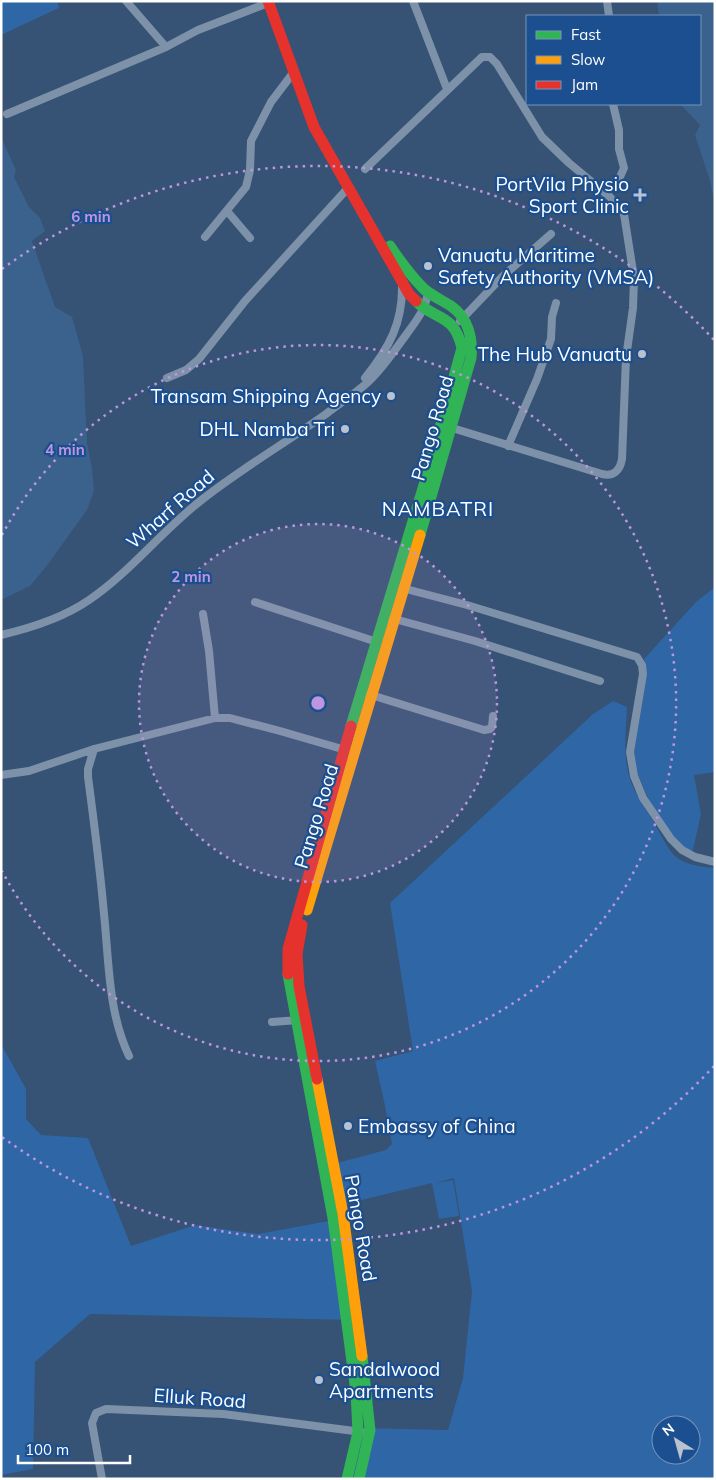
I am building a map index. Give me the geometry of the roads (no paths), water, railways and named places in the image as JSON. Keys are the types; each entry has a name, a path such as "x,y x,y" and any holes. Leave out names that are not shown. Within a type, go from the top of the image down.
{"street":[{"path":"126,1 166,47"},
{"path":"413,1 447,89"},
{"path":"607,1 609,15"},
{"path":"7,114 166,47 198,30 268,2"},
{"name":"Pango Road","path":"268,2 292,74 314,126 364,213 367,222 391,261 402,282 406,298 440,315 454,327 459,335 462,348 405,588 377,642 361,692 349,751"},
{"path":"365,169 482,57 490,57 497,64 542,137 605,193 624,214 634,278 633,308 626,358 623,437 620,467 616,472 607,476 445,426"},
{"path":"205,237 246,187 250,170 251,141 271,102 292,74"},
{"path":"605,193 620,177 624,168 619,149 619,130 613,105"},
{"path":"168,378 186,370 199,359 245,301 348,188"},
{"path":"227,211 250,238"},
{"name":"Pango Road","path":"359,1479 364,1432 356,1392 340,1266 300,1020 288,980 288,948 320,832 349,751 373,695 390,618 393,585 427,475 471,358 472,347 472,337 463,318 451,306 426,290 398,258 371,219 364,213"},
{"path":"454,327 502,277 551,234"},
{"path":"406,298 413,291 426,290"},
{"name":"Wharf Road","path":"1,635 26,630 88,601 107,587 197,504 238,472 295,436 367,383 384,365 424,308 426,290"},
{"name":"Wharf Road","path":"353,394 377,363 391,340 398,325 406,298"},
{"path":"508,446 537,379 551,339 552,317 556,302"},
{"path":"393,585 468,605 637,657 642,665 643,674 630,752 634,776 643,798 671,839 682,850 695,858 715,862"},
{"path":"255,602 377,642"},
{"path":"203,614 209,651 215,718"},
{"path":"390,618 474,641 600,681"},
{"path":"361,692 484,730 492,727 493,716"},
{"path":"1,775 29,771 94,749 215,718 238,720 349,751"},
{"path":"94,749 88,769 88,777 102,889 112,999 119,1031 129,1056"},
{"path":"272,1022 300,1020"},
{"name":"Elluk Road","path":"102,1479 92,1423 96,1413 106,1409 223,1414 364,1432"},
{"name":"Pango Road","path":"348,1479 364,1432"}],"place":[{"name":"PortVila Physio Sport Clinic","path":"640,195"},
{"name":"Vanuatu Maritime Safety Authority (VMSA)","path":"428,266"},
{"name":"The Hub Vanuatu","path":"642,354"},
{"name":"Transam Shipping Agency","path":"391,396"},
{"name":"DHL Namba Tri","path":"345,429"},
{"name":"Embassy of China","path":"348,1126"},
{"name":"Sandalwood Apartments","path":"319,1380"}],"district":[{"name":"NAMBATRI","path":"438,508"}]}
